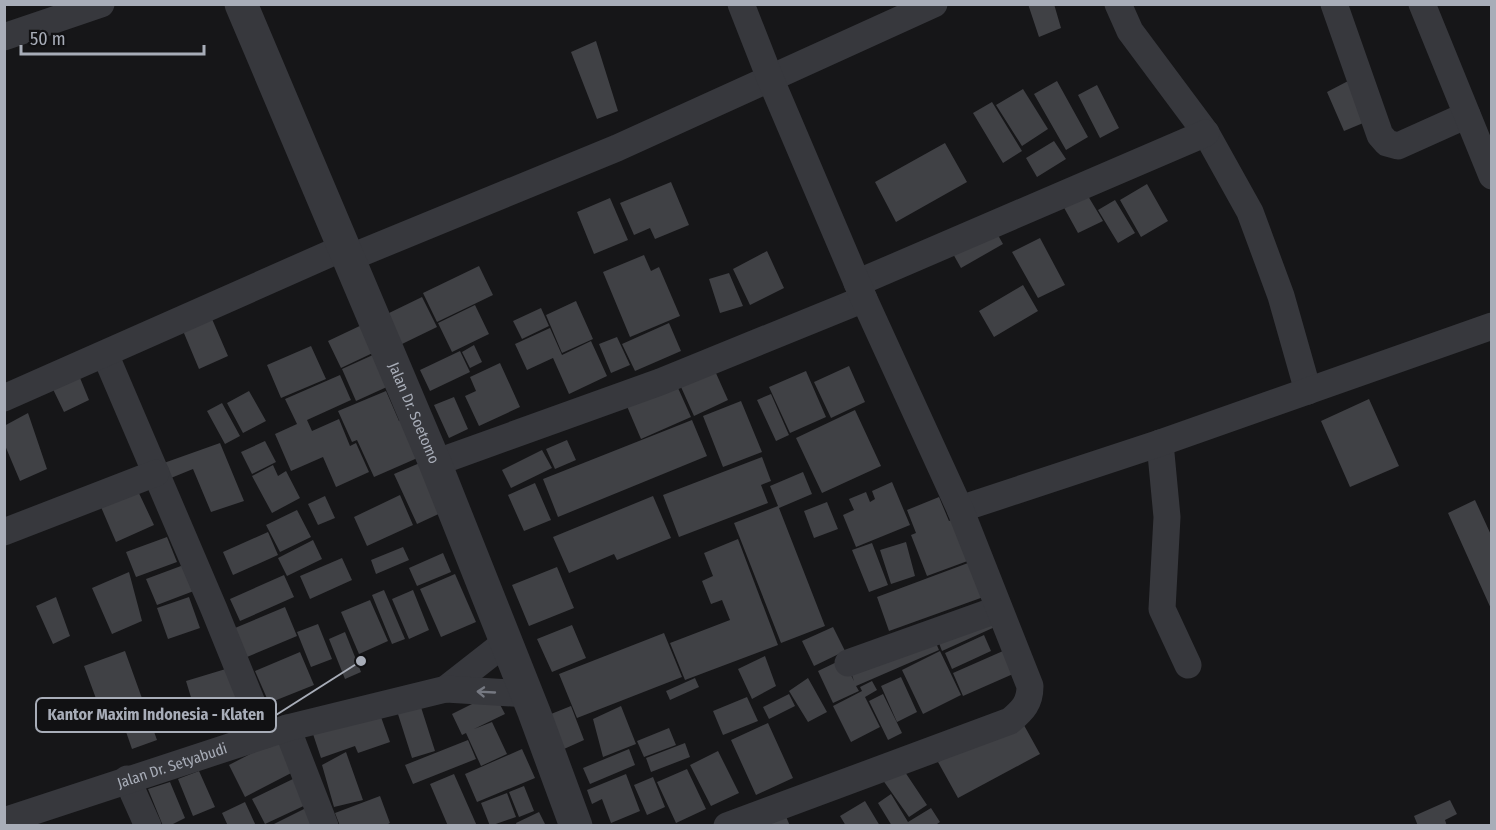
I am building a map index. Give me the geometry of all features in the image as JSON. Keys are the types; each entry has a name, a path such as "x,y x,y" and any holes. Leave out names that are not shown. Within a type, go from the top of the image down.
{"street":[{"path":"4,37 101,4"},
{"name":"Jalan Dr. Soetomo","path":"241,4 435,463 527,694 576,825"},
{"path":"728,825 1010,721 1023,711 1030,699 1030,686 960,509 861,291 741,4"},
{"path":"4,398 347,253 617,147 934,4"},
{"path":"1118,4 1130,31 1206,133 1250,212 1281,296 1308,391"},
{"path":"1334,4 1380,135 1388,143 1398,146 1467,115"},
{"path":"1422,4 1491,176"},
{"path":"435,463 660,382 1206,133"},
{"path":"960,509 1160,443 1491,326"},
{"path":"105,354 156,473 276,732 325,825"},
{"path":"1160,443 1167,517 1161,589 1162,609 1188,666"},
{"path":"4,532 156,473"},
{"path":"848,663 999,609"},
{"name":"Jalan Dr. Setyabudi","path":"446,689 506,642"},
{"name":"Jalan Dr. Setyabudi","path":"8,811 127,779 276,732 446,689 527,694"},
{"path":"127,779 148,825"}],"building":[{"path":"1028,4 1054,4 1061,28 1039,37"},
{"path":"596,41 618,111 597,119 571,52"},
{"path":"1350,80 1368,121 1344,131 1327,92"},
{"path":"1057,81 1088,137 1066,150 1034,94"},
{"path":"1097,85 1119,128 1100,138 1078,95"},
{"path":"1023,89 1048,129 1022,146 996,105"},
{"path":"992,102 1022,151 1003,163 973,113"},
{"path":"1054,141 1066,159 1037,177 1026,158"},
{"path":"945,143 967,182 896,222 875,182"},
{"path":"671,182 689,225 655,239 650,228 634,235 620,203"},
{"path":"1147,184 1168,221 1141,237 1120,200"},
{"path":"1085,191 1103,221 1078,233 1062,204"},
{"path":"610,198 628,240 594,254 577,212"},
{"path":"1115,200 1135,233 1118,243 1098,210"},
{"path":"994,228 1003,244 961,268 952,252"},
{"path":"1040,238 1065,285 1038,298 1012,252"},
{"path":"767,251 784,288 750,305 733,269"},
{"path":"644,255 651,271 659,267 680,316 630,337 603,272"},
{"path":"479,266 493,295 437,322 423,293"},
{"path":"729,273 743,306 720,313 709,279"},
{"path":"1023,285 1038,311 994,337 979,311"},
{"path":"422,297 437,327 402,344 387,314"},
{"path":"576,301 593,339 562,353 546,315"},
{"path":"475,305 489,334 452,352 438,323"},
{"path":"541,308 549,326 522,339 513,321"},
{"path":"209,312 228,356 199,369 181,326"},
{"path":"366,323 379,350 341,368 328,341"},
{"path":"669,323 681,351 635,371 622,344"},
{"path":"550,328 562,355 591,341 607,376 569,394 553,358 527,370 515,344"},
{"path":"617,337 630,365 611,373 599,344"},
{"path":"474,345 482,362 470,368 462,352"},
{"path":"311,346 326,379 281,398 267,365"},
{"path":"460,351 470,372 430,391 420,370"},
{"path":"375,354 389,386 356,401 342,369"},
{"path":"711,362 728,400 694,416 677,378"},
{"path":"500,363 520,407 479,426 465,396 476,391 470,377"},
{"path":"849,366 865,402 831,418 814,382"},
{"path":"76,368 89,400 64,412 50,383"},
{"path":"806,371 826,417 790,433 769,387"},
{"path":"340,375 351,400 307,420 312,431 339,419 350,446 356,443 369,472 336,487 323,457 291,471 275,434 297,424 285,399"},
{"path":"674,379 691,417 641,439 623,397"},
{"path":"249,391 266,421 243,433 227,403"},
{"path":"386,391 399,421 405,418 422,456 374,477 357,440 352,442 338,411"},
{"path":"771,394 789,435 776,441 757,400"},
{"path":"454,397 468,429 449,438 434,405"},
{"path":"1369,399 1399,466 1350,487 1321,421"},
{"path":"741,401 762,452 723,467 703,416"},
{"path":"222,403 240,436 225,444 207,411"},
{"path":"855,410 881,466 822,493 796,438"},
{"path":"28,413 47,469 20,481 4,443 4,426"},
{"path":"692,420 707,456 558,517 543,479"},
{"path":"567,440 576,460 555,469 546,449"},
{"path":"265,441 276,462 252,474 241,452"},
{"path":"220,443 244,501 211,512 193,469 166,480 161,464"},
{"path":"542,450 552,468 511,488 502,470"},
{"path":"762,457 771,481 761,485 768,503 679,537 663,495"},
{"path":"422,462 445,511 417,524 394,474"},
{"path":"273,465 278,476 286,471 300,498 272,513 252,476"},
{"path":"803,472 812,494 779,508 825,626 781,643 734,523 778,506 770,486"},
{"path":"892,482 910,525 856,547 843,515 854,510 849,499 866,492 870,502 875,499 872,491"},
{"path":"535,483 551,520 524,531 508,495"},
{"path":"137,489 154,525 116,542 101,507"},
{"path":"400,495 413,525 367,546 354,517"},
{"path":"325,496 335,518 318,525 308,504"},
{"path":"653,496 671,538 617,560 614,554 569,573 553,537"},
{"path":"939,497 949,521 957,517 973,559 927,576 911,535 916,533 907,510"},
{"path":"1475,500 1492,537 1492,611 1448,513"},
{"path":"827,502 838,529 814,538 804,511"},
{"path":"297,510 311,537 280,552 266,525"},
{"path":"268,532 278,555 233,575 223,552"},
{"path":"167,537 177,562 136,577 126,552"},
{"path":"738,539 778,645 685,680 670,643 730,620 722,600 711,604 702,581 713,576 704,553"},
{"path":"313,540 322,559 287,576 278,558"},
{"path":"906,542 915,576 891,584 880,550"},
{"path":"872,543 888,585 869,592 852,550"},
{"path":"403,547 409,560 376,574 371,560"},
{"path":"443,553 451,572 417,586 409,568"},
{"path":"342,558 352,580 310,599 300,576"},
{"path":"976,560 989,595 889,631 877,597"},
{"path":"189,563 199,589 157,605 146,579"},
{"path":"557,567 574,608 529,626 512,585"},
{"path":"129,572 142,621 112,634 92,588"},
{"path":"455,574 476,622 441,637 420,589"},
{"path":"284,575 294,597 240,621 230,599"},
{"path":"384,590 405,639 392,644 372,595"},
{"path":"413,590 429,630 409,639 392,599"},
{"path":"56,597 70,636 53,644 36,606"},
{"path":"189,597 200,628 168,639 157,608"},
{"path":"370,600 388,641 359,654 341,612"},
{"path":"285,607 297,636 247,657 235,628"},
{"path":"991,613 997,626 942,651 935,633"},
{"path":"318,624 332,659 311,667 297,632"},
{"path":"572,625 586,658 552,672 537,639"},
{"path":"833,627 845,651 814,666 802,641"},
{"path":"345,632 361,672 345,679 329,639"},
{"path":"664,633 682,677 577,718 559,674"},
{"path":"932,634 939,650 856,686 859,691 833,703 818,671 843,659 854,681 849,667"},
{"path":"984,635 991,651 952,669 945,653"},
{"path":"125,651 157,740 132,749 124,726 108,731 84,666"},
{"path":"940,651 961,695 923,714 902,670"},
{"path":"1003,651 1013,674 963,696 953,673"},
{"path":"300,652 314,685 269,703 255,671"},
{"path":"765,656 776,686 752,699 738,669"},
{"path":"229,668 242,700 197,717 186,681"},
{"path":"901,677 917,712 897,722 881,686"},
{"path":"695,678 699,687 670,700 666,691"},
{"path":"808,678 827,712 808,722 789,691"},
{"path":"872,681 877,690 865,697 880,727 851,742 833,706 862,691 860,687"},
{"path":"494,693 505,714 474,729 492,722 507,754 481,766 466,733 462,735 452,714"},
{"path":"789,694 795,706 769,719 763,707"},
{"path":"883,694 902,733 888,740 869,701"},
{"path":"747,697 758,721 723,735 713,711"},
{"path":"420,704 435,751 412,758 397,711"},
{"path":"571,706 584,740 564,749 551,714"},
{"path":"621,706 636,744 603,757 593,719"},
{"path":"381,717 390,742 358,753 355,746 321,758 310,725"},
{"path":"1020,718 1040,754 958,798 938,762"},
{"path":"768,723 793,778 756,795 731,740"},
{"path":"669,728 676,745 644,757 637,741"},
{"path":"281,738 297,770 245,797 229,765"},
{"path":"468,740 476,759 413,784 405,765"},
{"path":"685,743 690,757 651,772 646,758"},
{"path":"522,749 535,778 477,802 465,774"},
{"path":"629,749 635,765 590,784 583,768"},
{"path":"718,751 739,793 711,806 690,765"},
{"path":"346,752 363,800 334,807 322,765"},
{"path":"899,763 927,805 909,817 880,776"},
{"path":"687,769 706,809 676,823 657,782"},
{"path":"199,771 215,807 193,816 178,779"},
{"path":"454,774 477,826 448,826 430,784"},
{"path":"626,774 640,811 611,823 602,799 592,804 587,790"},
{"path":"297,777 310,803 265,824 252,799"},
{"path":"653,777 665,807 647,815 634,785"},
{"path":"170,782 185,818 169,826 163,826 148,789"},
{"path":"524,786 534,811 519,817 509,792"},
{"path":"507,793 516,817 490,826 481,803"},
{"path":"891,794 908,822 931,808 940,822 934,826 892,826 878,803"},
{"path":"380,796 390,823 384,826 340,826 335,813"},
{"path":"1450,800 1457,814 1445,820 1447,826 1418,826 1414,816"},
{"path":"865,801 880,826 846,826 840,816"},
{"path":"245,802 256,826 228,826 222,813"},
{"path":"312,805 321,826 270,826"},
{"path":"782,807 790,826 751,826"},
{"path":"539,812 546,826 517,826 516,823"}],"place":[{"name":"Kantor Maxim Indonesia - Klaten","path":"361,661"}]}
